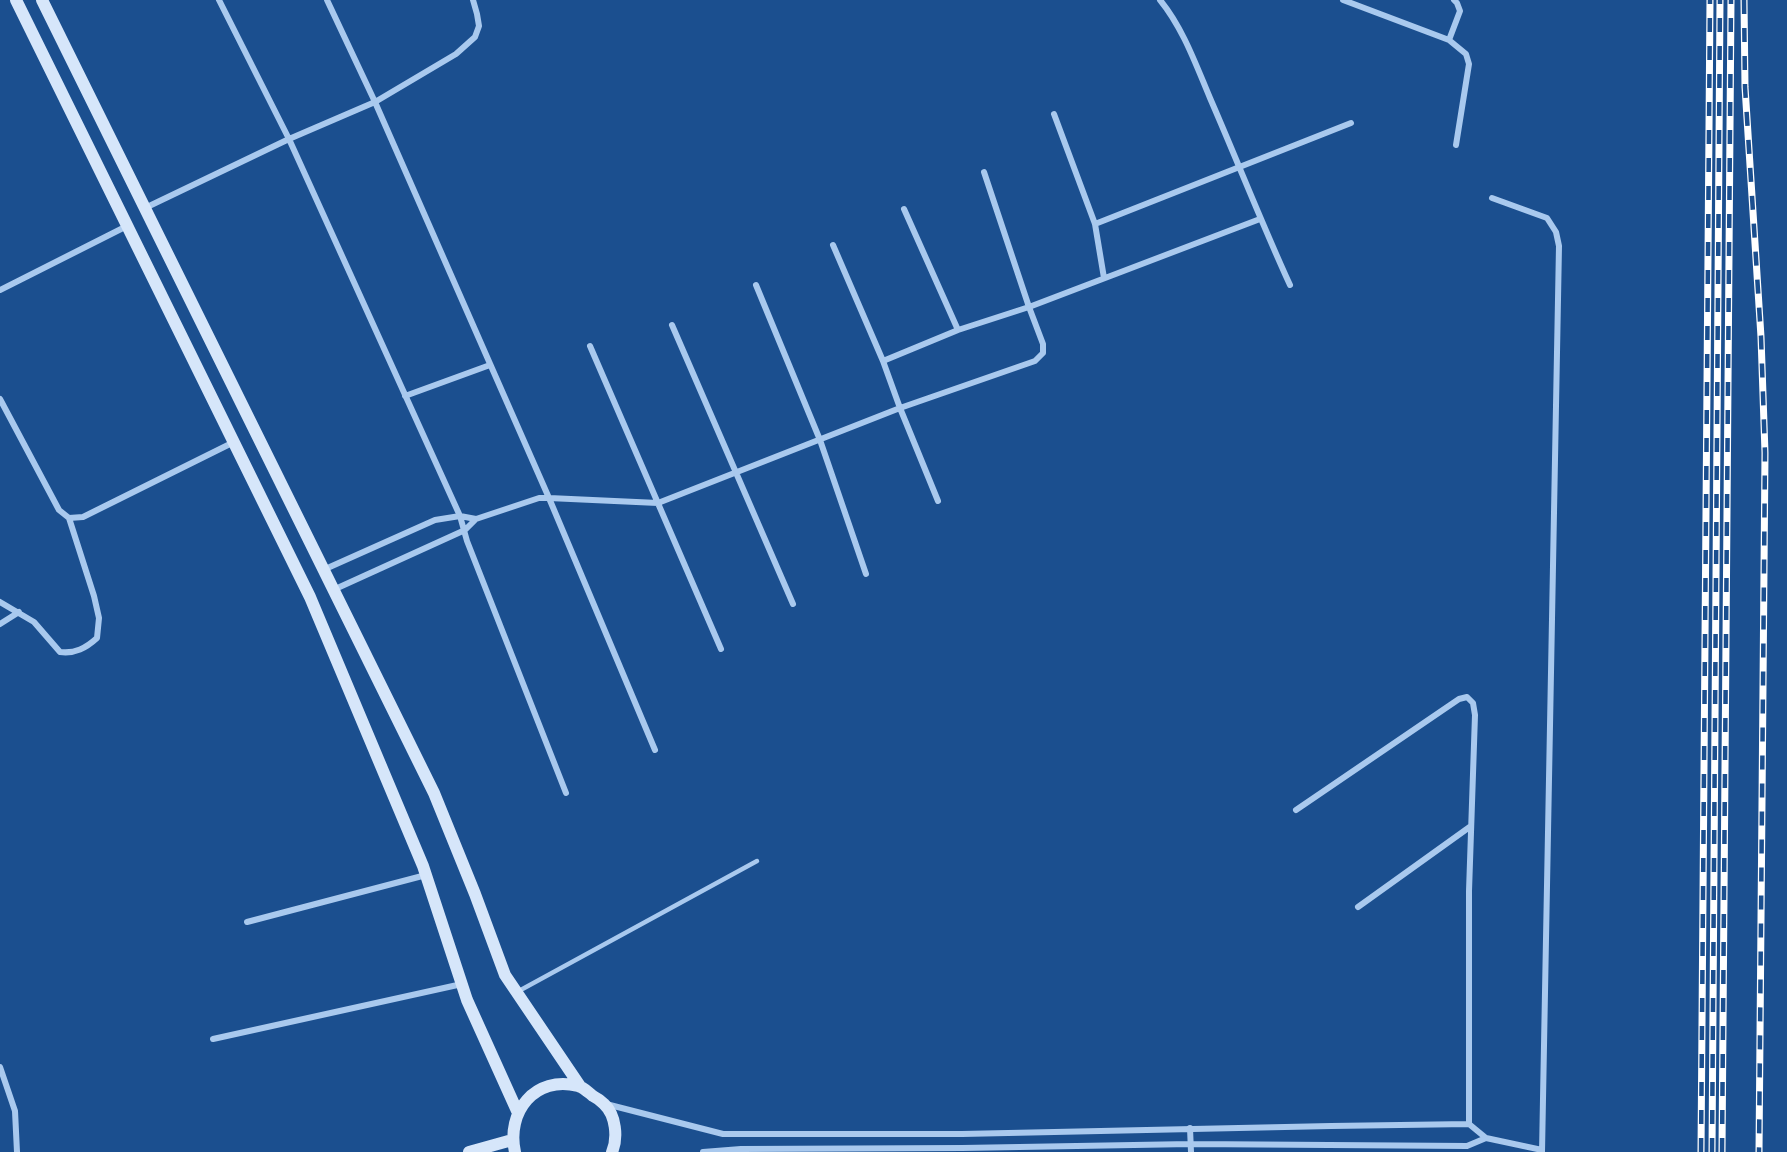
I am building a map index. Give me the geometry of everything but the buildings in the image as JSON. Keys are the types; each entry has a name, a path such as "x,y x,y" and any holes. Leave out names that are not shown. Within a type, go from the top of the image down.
{"street":[{"path":"16,0 310,597 426,874 467,1000 518,1113"},
{"path":"42,0 434,793 505,975 580,1086 605,1104 723,1134 962,1134 1190,1128 1469,1125 1486,1138 1542,1151 1559,246 1556,232 1547,218 1492,198"},
{"path":"219,0 289,140 460,516 467,541 566,793"},
{"path":"327,0 375,102 549,498 655,750"},
{"path":"145,208 375,102 456,54 475,37 479,26 473,0"},
{"path":"1160,0 1172,14 1190,53 1290,285"},
{"path":"1342,0 1449,40 1466,54 1469,64 1456,146"},
{"path":"1449,40 1460,11 1454,0"},
{"path":"1054,114 1095,224 1104,278"},
{"path":"1095,224 1351,123"},
{"path":"333,590 465,530 476,519 539,498 658,503 900,408 1035,361 1043,352 1043,344 984,172"},
{"path":"904,210 958,330"},
{"path":"883,361 958,330 1029,307 1260,219"},
{"path":"0,290 127,226"},
{"path":"833,245 883,361 938,501"},
{"path":"756,285 820,440 867,574"},
{"path":"672,325 793,604"},
{"path":"590,346 721,649"},
{"path":"405,396 490,365"},
{"path":"0,602 34,622 60,651 68,653 78,650 88,646 97,638 99,618 94,596 69,518 58,510 1,402"},
{"path":"69,518 83,517 234,442"},
{"path":"323,570 435,520 460,516 476,519"},
{"path":"0,624 19,612"},
{"path":"1296,810 1459,699 1467,698 1473,703 1475,715 1469,891 1469,1125"},
{"path":"1358,907 1472,826"},
{"path":"247,922 426,874"},
{"path":"213,1039 462,984"},
{"path":"0,1067 15,1111 17,1152"},
{"path":"469,1152 514,1146 513,1126 528,1098 544,1088 562,1084 580,1086"},
{"path":"605,1104 612,1117 615,1132 612,1152"},
{"path":"1190,1128 1191,1152"},
{"path":"703,1152 741,1149 1191,1144 1467,1146 1486,1138"}],"lane":[{"path":"516,993 757,861"}],"railway":[{"path":"1701,1152 1710,0"},
{"path":"1712,1152 1720,0"},
{"path":"1722,1152 1731,0"},
{"path":"1744,0 1745,87 1761,337 1765,453 1759,1152"}]}
